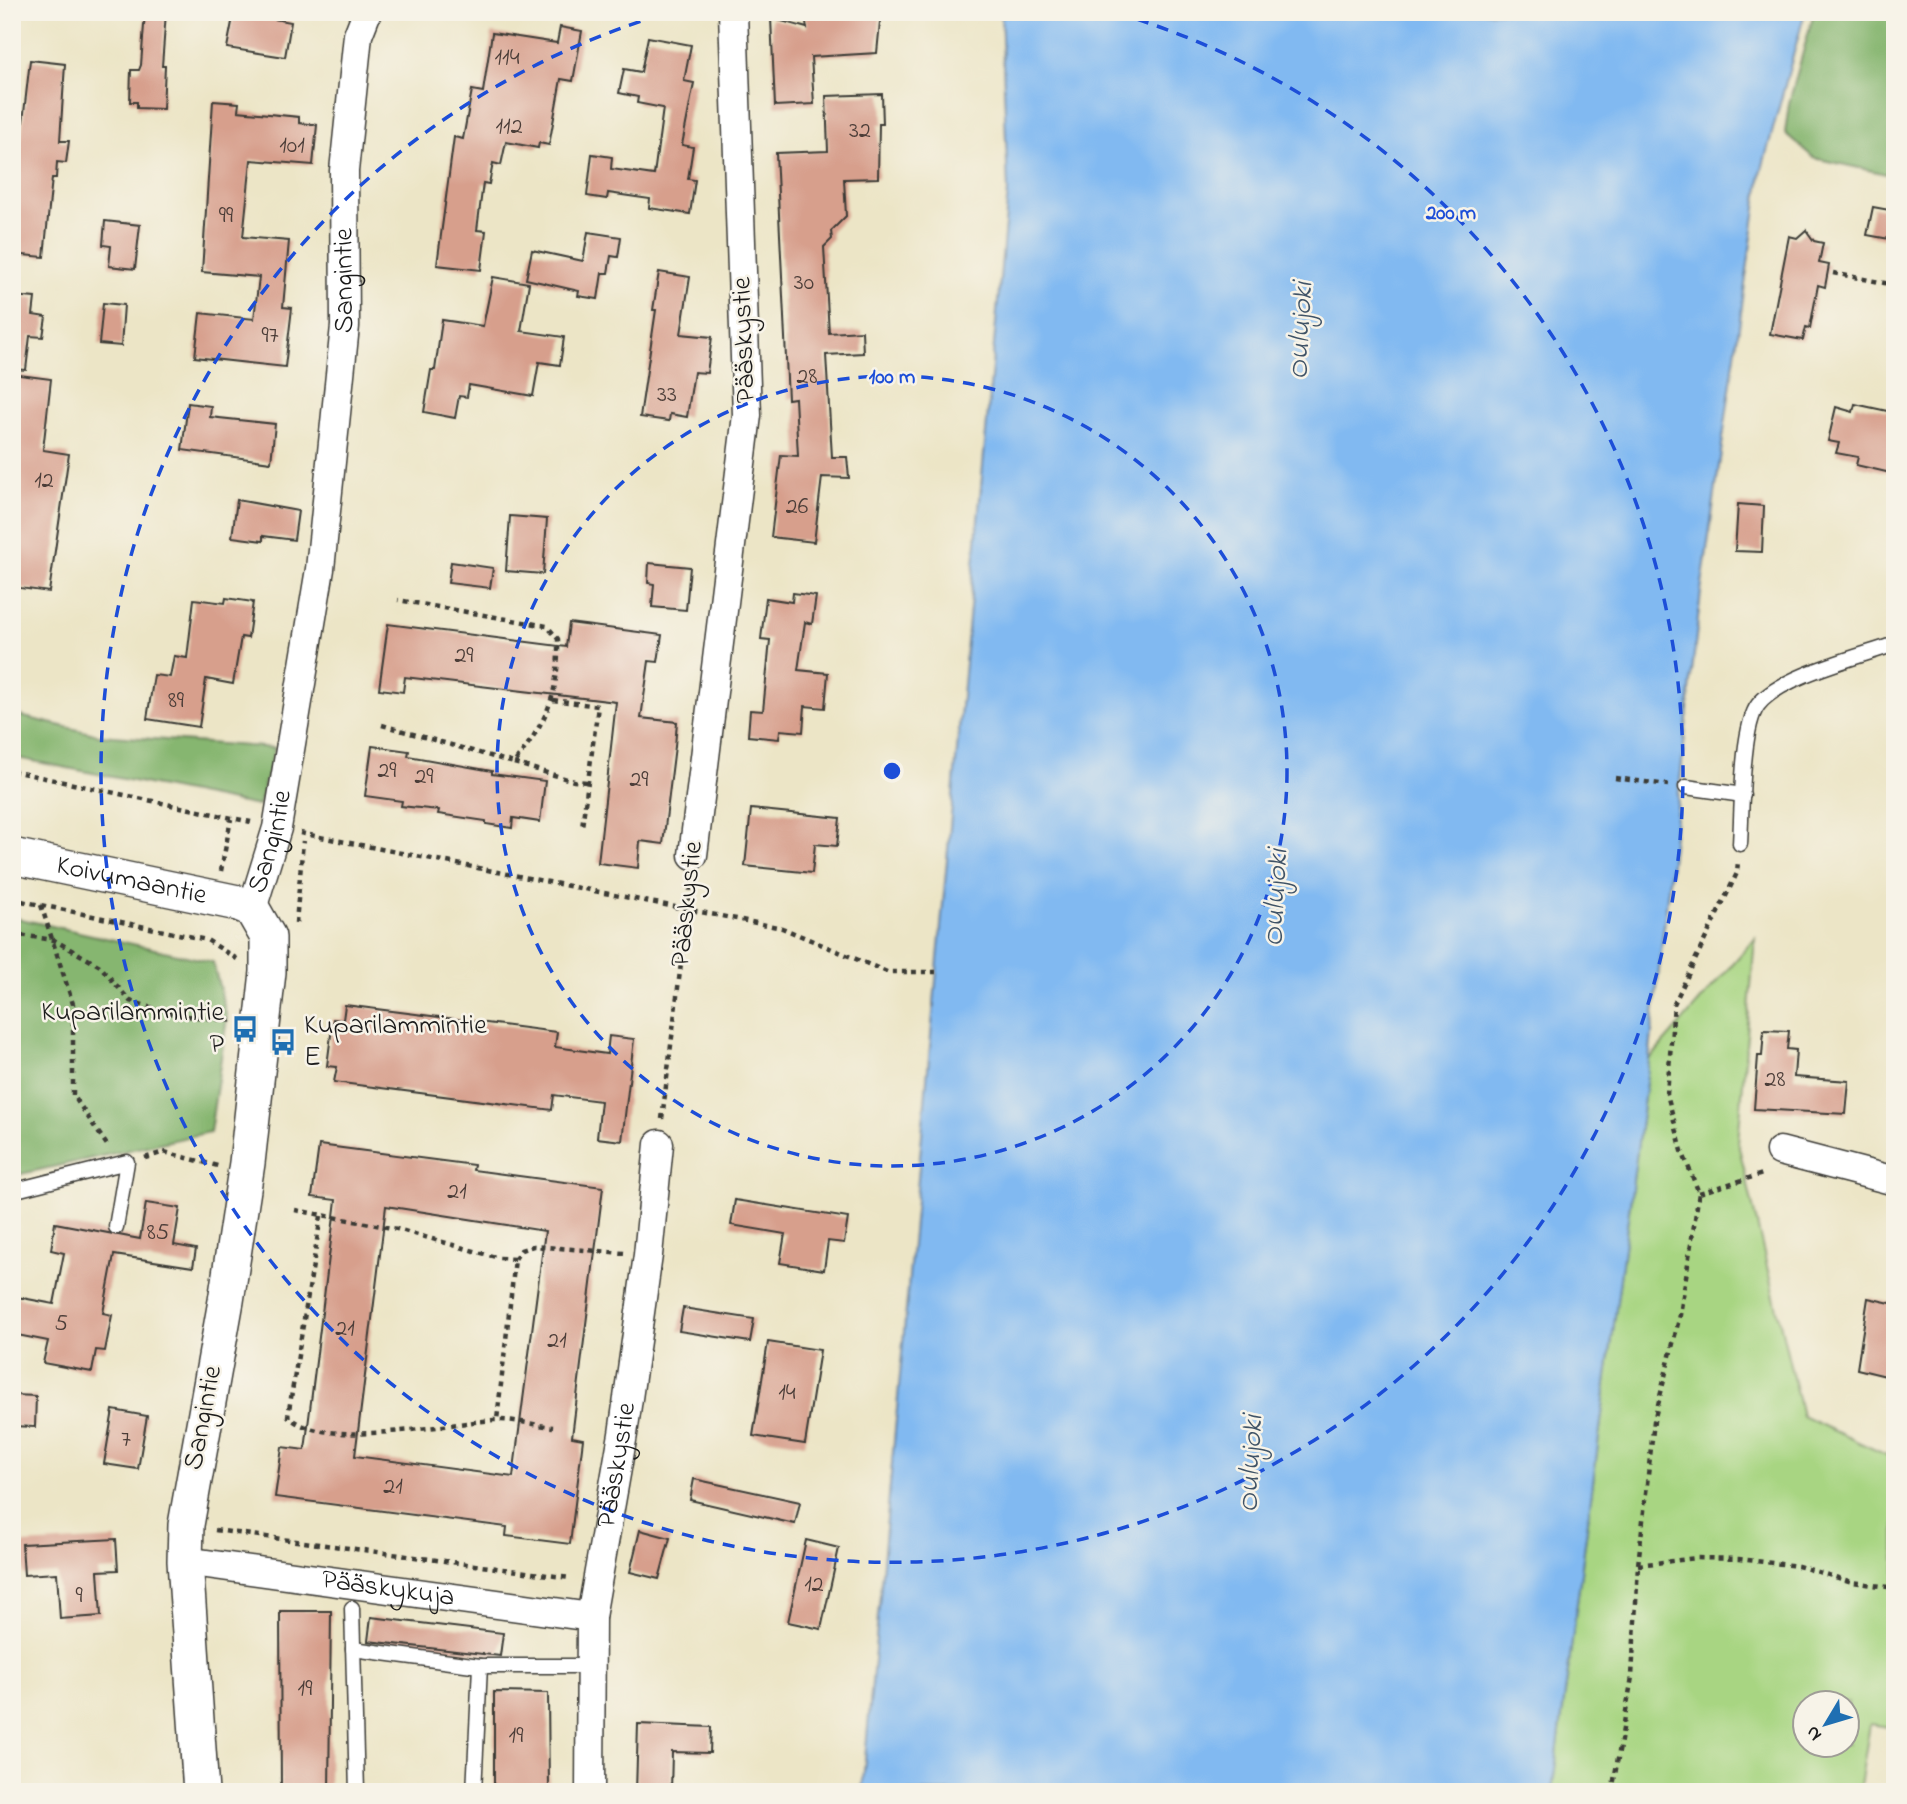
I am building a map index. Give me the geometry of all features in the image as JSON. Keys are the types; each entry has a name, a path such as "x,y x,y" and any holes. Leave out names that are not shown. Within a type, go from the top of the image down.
{"street":[{"name":"Sangintie","path":"201,1792 185,1561 186,1525 226,1301 247,1163 268,972 268,937 252,909 277,828 320,569 345,326 344,170 358,35 367,12"},
{"name":"Pääskystie","path":"693,855 747,415 733,12"},
{"name":"Koivumaantie","path":"12,856 215,897 252,909"},
{"name":"Pääskystie","path":"590,1792 591,1617 599,1582 648,1255 659,1144"},
{"path":"1780,1151 1895,1181"},
{"name":"Pääskykuja","path":"185,1561 591,1617"}],"lane":[{"path":"1740,844 1747,734 1756,706 1776,686 1895,644"},
{"path":"1686,787 1744,795"},
{"path":"12,1191 122,1163 116,1227"},
{"path":"352,1608 357,1792"},
{"path":"353,1649 480,1666 590,1666"},
{"path":"474,1792 480,1666"}],"path":[{"path":"1833,273 1895,285"},
{"path":"398,600 547,626 558,639 554,700 534,737 514,763"},
{"path":"554,700 598,706 582,827"},
{"path":"382,725 575,781 587,782"},
{"path":"12,771 277,828 782,928 887,972 936,972"},
{"path":"1615,778 1686,787"},
{"path":"1612,1792 1632,1677 1638,1565 1654,1421 1680,1315 1699,1193 1682,1151 1667,1094 1672,1016 1674,1004 1737,873 1740,844"},
{"name":"Pääskystie","path":"659,1144 693,855"},
{"path":"12,899 207,940 234,956 246,970 268,972"},
{"path":"41,905 74,1004 73,1095 122,1163 164,1152 222,1167"},
{"path":"12,934 54,940 100,966 130,1001 176,1015 246,1023"},
{"path":"1699,1193 1769,1172 1780,1151"},
{"path":"295,1210 397,1229 499,1258 515,1259"},
{"path":"321,1216 288,1416 298,1425 364,1435 497,1420 553,1427"},
{"path":"497,1420 515,1259 521,1250 533,1246 648,1255"},
{"path":"186,1525 599,1582"},
{"path":"1638,1565 1697,1558 1739,1559 1798,1566 1852,1582 1895,1588"}],"green space":[{"path":"1814,12 1895,12 1895,176 1814,158 1785,133 1789,103"},
{"path":"12,714 99,735 275,748 258,806 12,757"},
{"path":"12,917 213,962 227,1018 210,1132 12,1176"},
{"path":"1755,938 1738,1143 1802,1416 1895,1459 1895,1728 1870,1724 1859,1792 1552,1792 1649,1060"}],"water":[{"name":"Oulujoki","path":"1001,12 1805,12 1761,173 1701,592 1649,1060 1552,1792 862,1792 1008,191"}],"building":[{"path":"145,12 166,12 162,66 165,66 163,109 137,108 137,102 130,102 131,70 139,70 141,65"},
{"path":"234,12 291,22 285,57 227,48"},
{"path":"804,12 881,12 877,53 811,57 814,104 775,106 771,18 807,28"},
{"path":"560,27 582,31 573,81 561,79 549,145 539,143 538,148 506,142 501,165 493,163 489,184 483,183 477,230 486,231 481,270 437,265 454,137 463,139 472,90 483,92 492,33 557,43"},
{"path":"648,37 691,45 684,81 694,83 682,145 693,147 688,179 695,180 690,214 649,208 650,199 608,193 607,199 587,196 592,154 612,157 611,169 654,175 663,108 637,103 638,97 619,93 624,69 641,72"},
{"path":"30,60 65,64 60,141 69,141 66,163 57,162 56,178 52,178 44,257 12,254 12,219"},
{"path":"882,94 883,124 879,124 878,178 844,179 846,216 831,231 832,239 824,247 829,333 862,331 863,353 826,355 832,457 847,457 849,478 822,477 814,542 771,537 781,455 798,456 795,398 788,399 776,153 828,151 826,96"},
{"path":"213,101 239,103 238,111 299,117 299,123 317,125 313,165 251,160 243,237 289,241 283,307 292,308 285,367 195,357 200,313 254,319 259,277 202,272"},
{"path":"1873,207 1895,211 1895,240 1867,235"},
{"path":"105,221 140,225 135,269 109,266 111,246 103,245"},
{"path":"1806,230 1814,241 1823,243 1819,263 1829,265 1825,287 1818,285 1810,328 1806,327 1803,340 1770,334 1789,236 1797,238"},
{"path":"588,232 621,237 618,257 611,256 608,273 602,273 598,299 578,296 579,291 526,279 532,250 583,261"},
{"path":"659,272 690,277 681,334 712,337 707,373 694,372 687,417 670,414 669,421 640,417"},
{"path":"493,277 529,283 521,331 564,337 560,365 539,362 533,396 469,385 467,397 459,396 455,418 424,412 431,370 435,370 442,320 483,326"},
{"path":"12,296 35,298 33,315 46,317 43,337 30,336 26,370 12,369"},
{"path":"103,303 124,305 121,346 99,344"},
{"path":"12,374 51,379 43,450 69,454 49,592 12,587 12,455 18,413 12,412"},
{"path":"188,403 211,406 210,417 275,424 271,462 182,450"},
{"path":"1855,404 1892,412 1891,418 1895,419 1895,474 1856,465 1858,457 1836,453 1839,443 1828,441 1836,407 1853,412"},
{"path":"237,500 298,511 294,540 263,536 263,541 232,537"},
{"path":"1738,504 1764,506 1762,552 1735,551"},
{"path":"510,516 547,519 543,574 506,571"},
{"path":"451,562 493,568 490,588 448,583"},
{"path":"649,563 690,567 686,610 652,607 654,584 648,583"},
{"path":"793,593 816,596 812,624 805,622 798,670 828,673 825,708 805,706 803,732 780,730 779,739 748,736 750,710 763,711 770,640 761,639 766,598 792,602"},
{"path":"226,598 253,602 248,638 241,637 233,684 206,679 199,727 147,719 154,675 170,677 174,656 187,658 194,599 225,603"},
{"path":"569,623 662,635 658,662 649,661 641,718 677,722 675,746 663,844 640,841 638,868 598,863 616,702 405,677 403,692 379,689 388,624 566,647"},
{"path":"372,746 409,751 408,756 492,771 492,774 545,781 540,822 513,818 512,828 438,814 439,810 401,806 402,801 365,796"},
{"path":"751,809 840,818 837,846 815,844 812,873 745,866"},
{"path":"345,1005 557,1032 555,1047 607,1054 609,1036 634,1039 622,1141 597,1138 601,1101 554,1095 552,1110 334,1082 337,1067 327,1066 333,1019 343,1020"},
{"path":"1764,1030 1789,1031 1787,1049 1796,1050 1794,1077 1849,1081 1846,1114 1754,1109 1758,1056 1762,1056"},
{"path":"319,1145 474,1165 473,1170 603,1187 572,1437 583,1439 570,1544 506,1536 507,1527 275,1497 282,1447 305,1450 336,1200 312,1197","holes":["386,1206 545,1231 513,1477 355,1456"]},
{"path":"735,1200 848,1218 844,1243 828,1241 824,1270 780,1263 785,1234 731,1225"},
{"path":"146,1203 180,1208 174,1245 196,1249 193,1267 114,1255 103,1313 112,1315 105,1351 96,1350 92,1372 43,1363 48,1341 12,1334 12,1296 54,1304 64,1253 51,1250 55,1223 140,1239"},
{"path":"1868,1298 1895,1304 1895,1371 1888,1369 1886,1376 1857,1369"},
{"path":"683,1308 754,1319 750,1342 679,1331"},
{"path":"768,1342 820,1350 805,1444 753,1436"},
{"path":"13,1395 36,1396 35,1427 12,1426"},
{"path":"113,1410 147,1416 138,1469 104,1464"},
{"path":"694,1479 800,1502 795,1524 690,1500"},
{"path":"640,1530 670,1538 659,1579 630,1572"},
{"path":"116,1539 118,1570 98,1571 101,1616 60,1619 57,1573 24,1575 22,1544"},
{"path":"806,1540 839,1548 821,1629 788,1622"},
{"path":"280,1611 331,1611 329,1792 281,1792"},
{"path":"371,1617 503,1633 500,1656 368,1641"},
{"path":"494,1692 548,1693 549,1790 494,1792"},
{"path":"638,1724 711,1727 710,1753 672,1752 671,1792 636,1792"}],"place":[{"name":"Kuparilammintie P","path":"245,1029"},
{"name":"Kuparilammintie E","path":"283,1042"}]}
